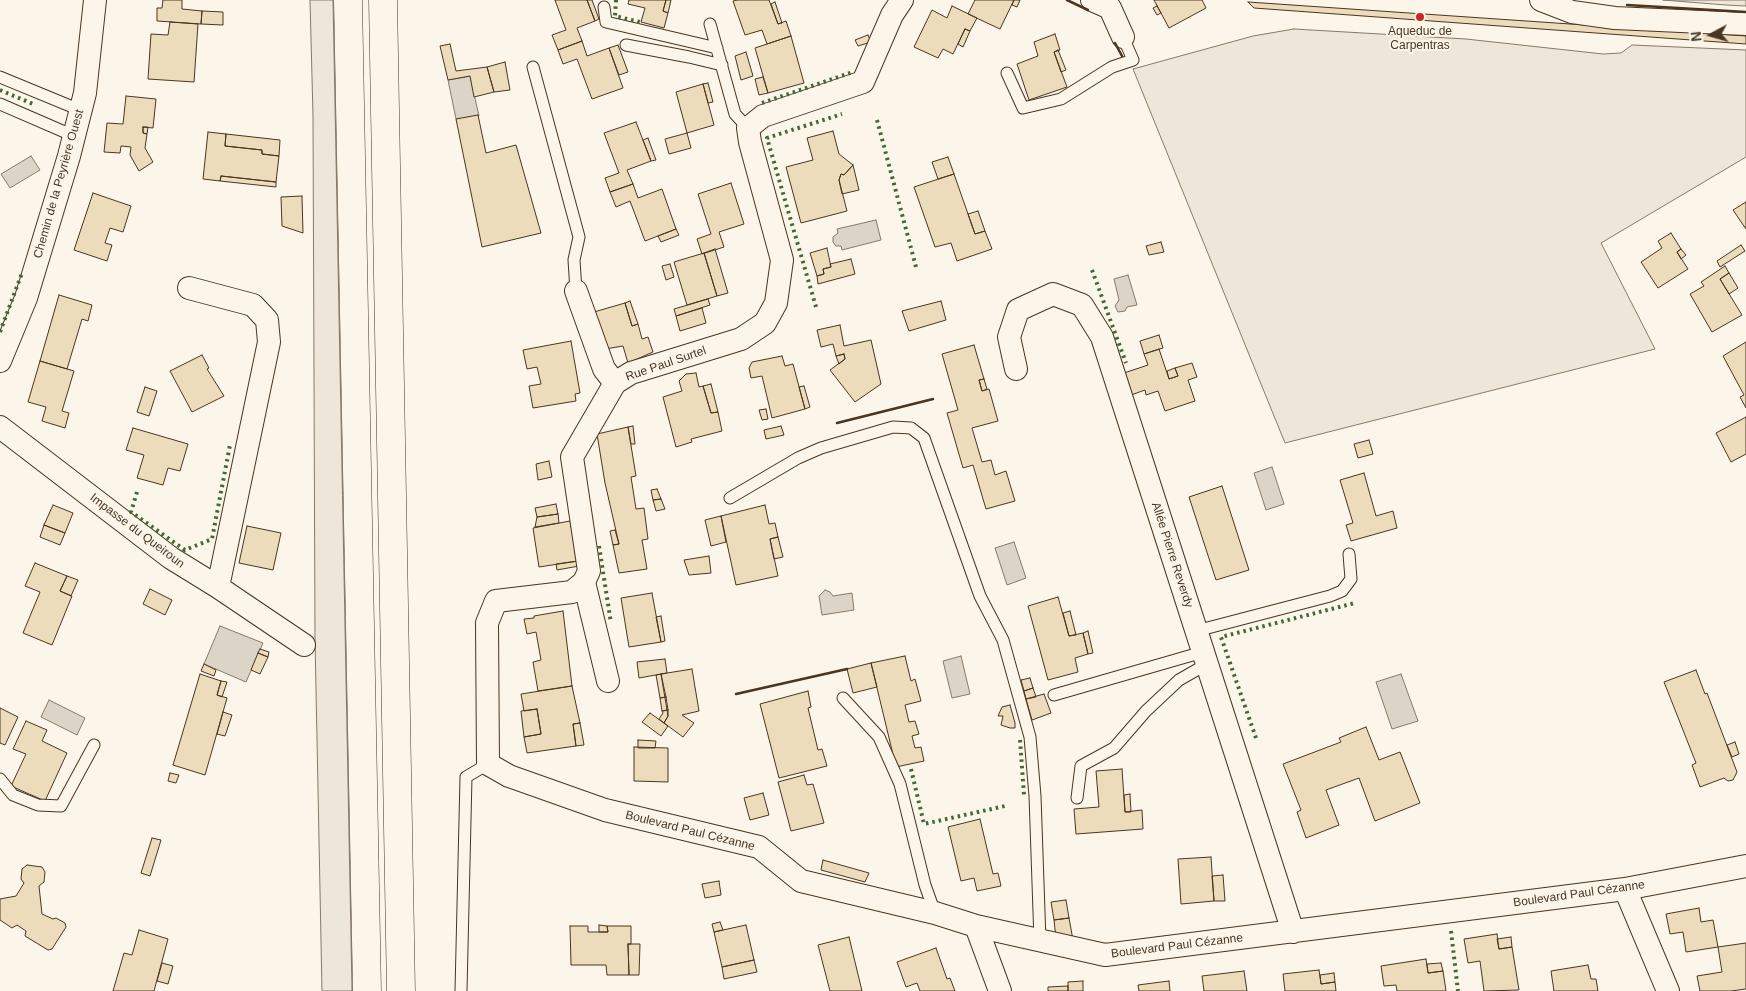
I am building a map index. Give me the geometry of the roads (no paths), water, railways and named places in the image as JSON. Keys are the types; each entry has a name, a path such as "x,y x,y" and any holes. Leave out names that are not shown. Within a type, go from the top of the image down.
{"main road":[{"path":"348,0 367,991"},
{"path":"383,0 401,991"}],"street":[{"name":"Chemin de la Peyrière Ouest","path":"0,362 26,298 74,136 85,93 94,0"},
{"path":"748,128 763,116 863,82 892,16 902,0"},
{"path":"1092,0 1110,8 1123,37"},
{"path":"1541,0 1572,12 1615,18 1746,24"},
{"name":"Rue Paul Surtel","path":"584,582 589,571 572,456 614,383 631,374 740,339 765,323 776,303 782,260 750,142 748,128"},
{"path":"189,288 252,305 267,320 269,342 218,587"},
{"path":"576,291 604,368 614,383"},
{"name":"Allée Pierre Reverdy","path":"1016,369 1009,337 1018,310 1053,294 1082,305 1102,337 1293,932"},
{"name":"Impasse du Queiroun","path":"0,427 171,558 304,645"},
{"path":"488,764 487,623 496,601 572,592 584,582 608,681"},
{"name":"Boulevard Paul Cézanne","path":"488,764 509,776 605,810 759,847 801,881 934,913 976,926 1105,955 1624,889 1746,866"},
{"path":"1624,889 1668,991"},
{"path":"976,926 1000,991"}],"lane":[{"path":"604,7 606,22 717,48"},
{"path":"710,24 735,114 748,128"},
{"path":"1007,73 1023,108 1061,99 1112,67 1133,60 1123,37"},
{"path":"626,45 722,65"},
{"path":"533,67 579,236 574,260 576,291"},
{"path":"0,77 80,110"},
{"path":"0,104 74,136"},
{"path":"730,498 798,458 821,448 893,427 911,428 924,438 980,596 1003,640 1030,737 1035,796 1040,941"},
{"path":"1196,631 1330,596 1342,591 1351,579 1350,554"},
{"path":"1054,696 1205,658"},
{"path":"1076,798 1081,766 1114,748 1146,711 1205,658"},
{"path":"843,698 879,737 900,784 925,885 934,913"},
{"path":"0,778 13,795 38,805 61,806 94,745"},
{"path":"461,991 466,776 488,764"}],"place":[{"name":"Aqueduc de Carpentras","path":"1420,17"}]}
